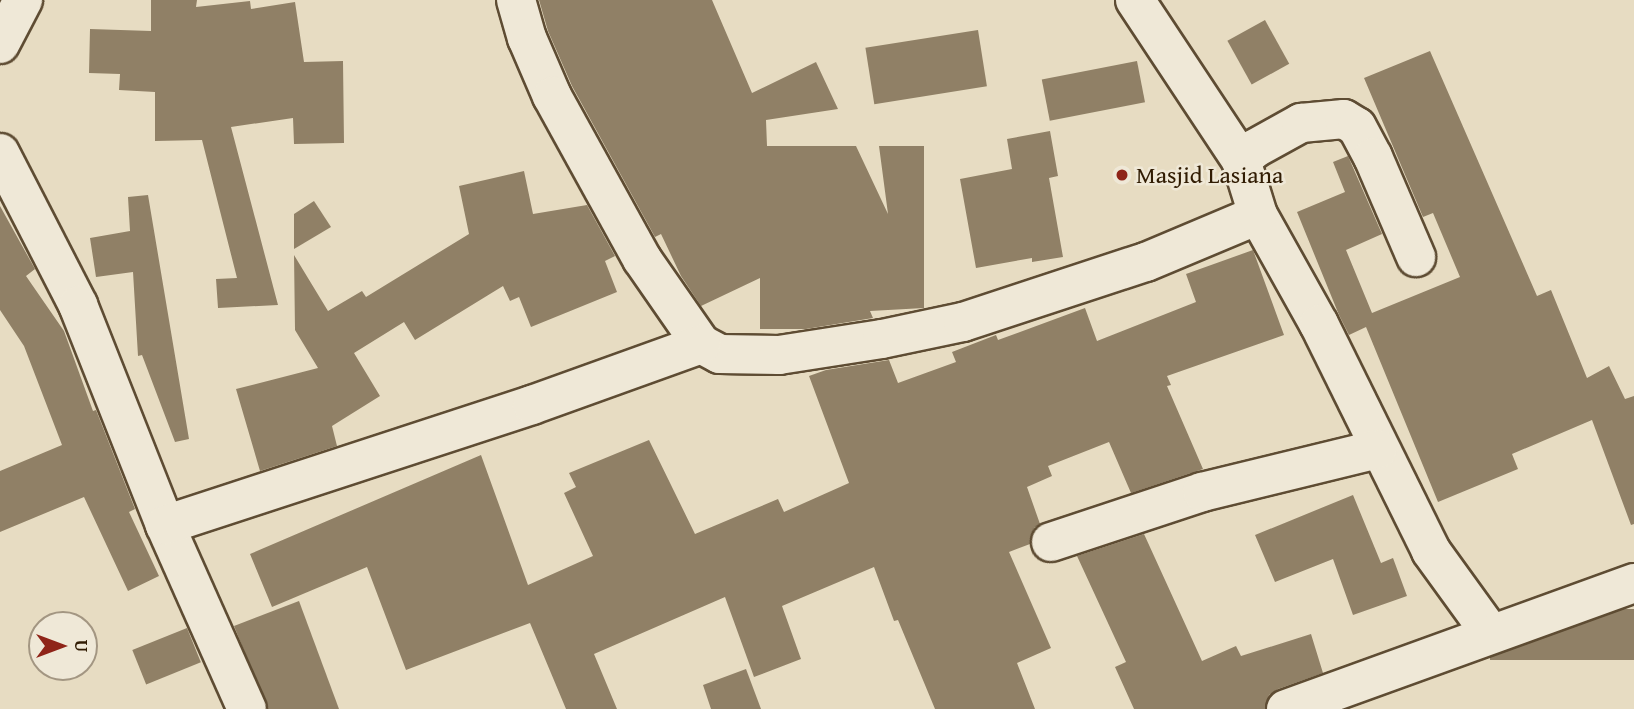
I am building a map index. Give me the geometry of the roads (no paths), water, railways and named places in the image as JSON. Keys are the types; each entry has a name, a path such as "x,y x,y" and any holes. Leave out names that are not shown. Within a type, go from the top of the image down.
{"street":[{"path":"0,44 23,0"},
{"path":"516,0 527,38 552,96 642,259 701,344 720,354 779,355 882,340 963,322 1146,262 1258,215"},
{"path":"1135,0 1241,160 1258,215 1319,324 1430,551 1491,634"},
{"path":"1241,160 1254,149 1301,123 1344,119 1357,127 1373,157 1416,257"},
{"path":"0,153 78,305 165,525 247,709"},
{"path":"165,525 519,409 701,344"},
{"path":"1051,542 1202,492 1378,449"},
{"path":"1286,709 1634,583"}],"place":[{"name":"Masjid Lasiana","path":"1122,175"}]}
